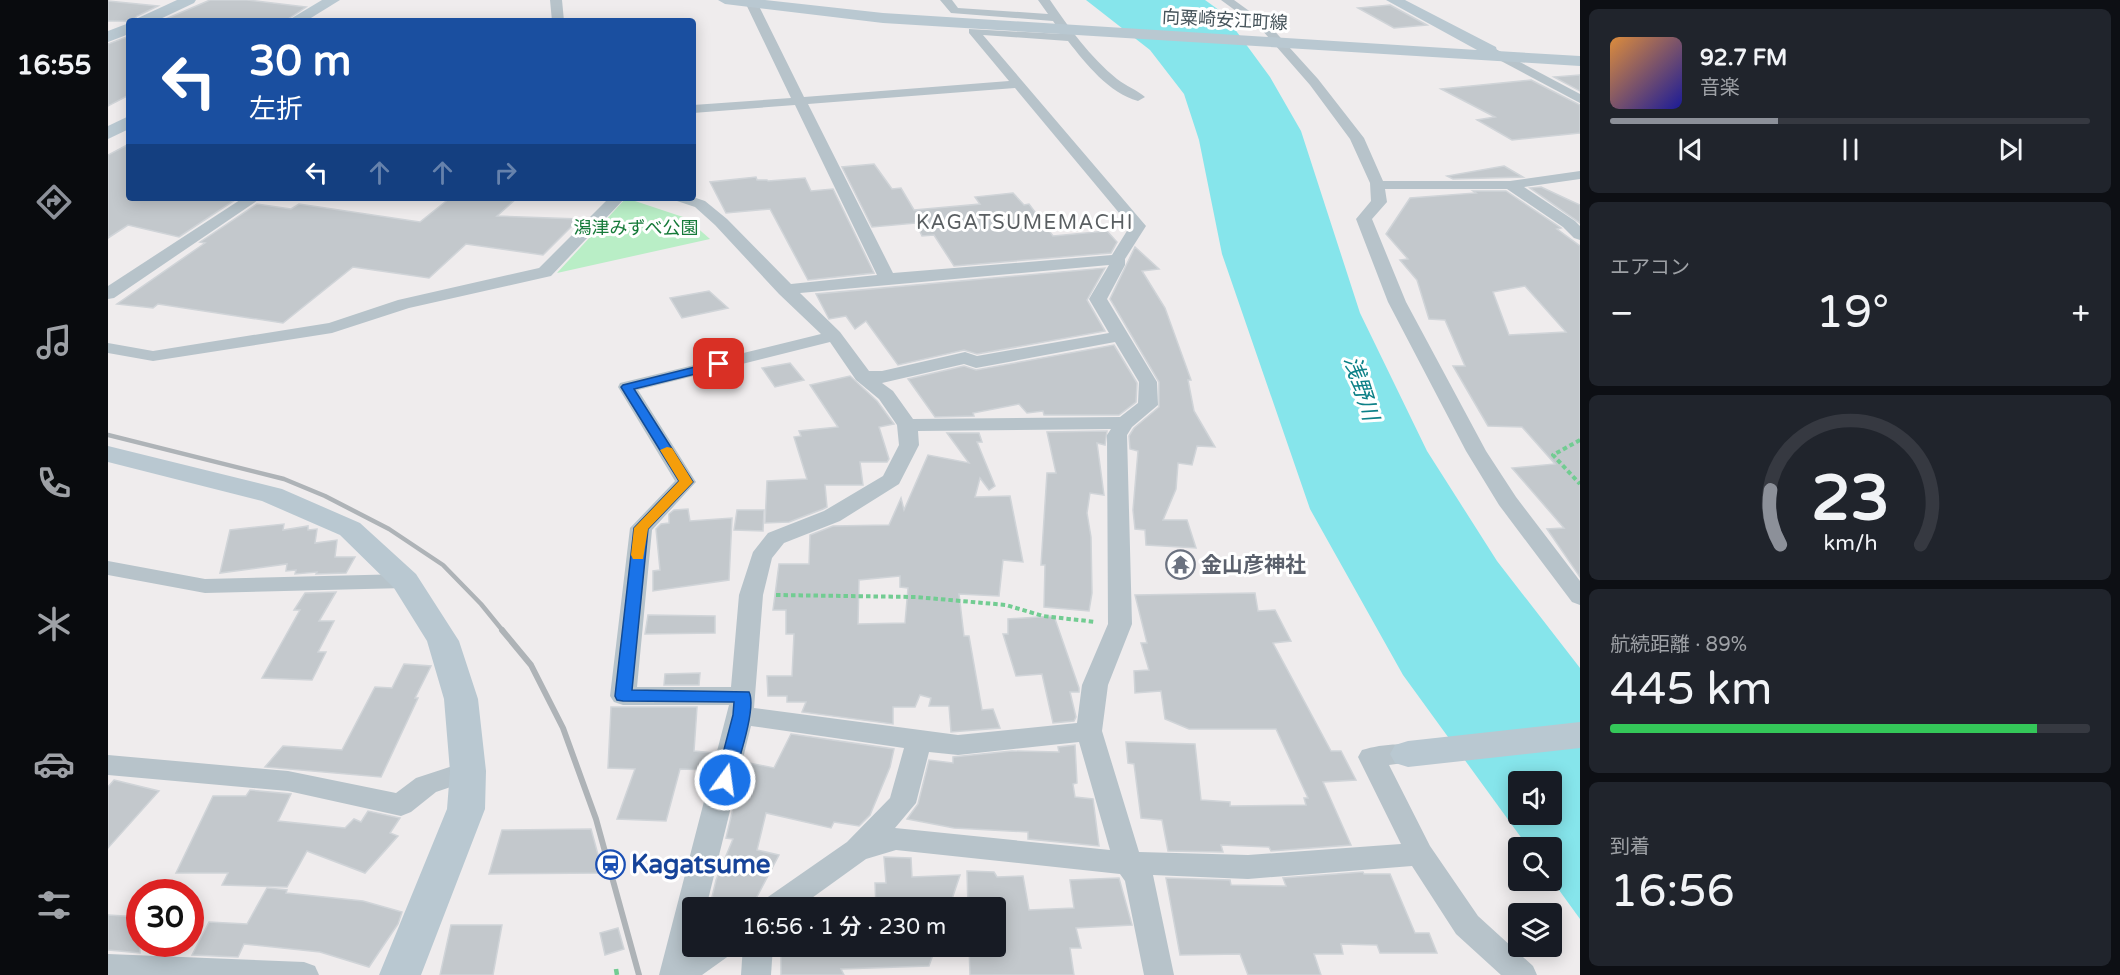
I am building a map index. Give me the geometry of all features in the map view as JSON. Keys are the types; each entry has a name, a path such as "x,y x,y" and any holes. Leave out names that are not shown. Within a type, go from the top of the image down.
{"main road":[{"path":"150,18 189,0"},
{"path":"300,18 333,0"},
{"path":"317,18 350,0"},
{"name":"向粟崎安江町線","path":"724,0 751,1 883,18 1464,51 1580,61"},
{"name":"向粟崎安江町線","path":"773,0 998,23"},
{"path":"1393,0 1495,53"},
{"path":"108,37 126,28"},
{"name":"向粟崎安江町線","path":"1495,53 1580,55"},
{"path":"108,123 126,114"},
{"path":"108,133 126,124"},
{"path":"108,454 272,495 350,530 405,581 443,641 461,699 468,771 466,809 400,975"},
{"path":"1408,754 1580,735"}],"street":[{"path":"556,0 558,18"},
{"path":"946,0 955,11 1055,18"},
{"path":"1044,0 1055,18 1072,38 1127,94 1138,97"},
{"path":"1227,0 1266,28 1314,82 1357,138 1377,185 1379,202 1364,219 1396,302 1482,460 1507,500 1580,597"},
{"path":"751,1 887,279"},
{"path":"1072,38 973,31 1138,226 1117,259 1117,265 1098,299 1148,382 1148,405 1125,423 1117,435 1120,624 1095,685 1089,731 1128,863 1139,877 1159,975"},
{"path":"1495,53 1580,99"},
{"path":"696,109 1019,84"},
{"path":"1377,185 1510,185 1580,175"},
{"path":"1510,185 1569,224 1580,235"},
{"path":"108,294 248,201"},
{"path":"108,348 153,356 333,328 404,304 545,272 614,201"},
{"path":"676,975 742,706 751,595 761,557 776,538 832,516 892,480 909,445 907,425 886,395 863,376 834,336 785,290 721,222 700,204 691,201"},
{"path":"785,290 1117,259"},
{"path":"834,336 627,387 686,482 641,528 623,696 742,706 919,741 958,745 1089,731"},
{"path":"863,376 882,378 965,358 976,362 1121,336"},
{"path":"907,425 1125,423"},
{"path":"108,568 205,586 405,581"},
{"path":"791,897 857,850 902,803 919,741"},
{"path":"1408,754 1371,757 1420,855 1467,925 1522,975"},
{"path":"108,765 288,781 401,805 426,785 468,771"},
{"path":"857,850 896,839 1128,863 1248,867 1420,855"},
{"path":"676,975 703,957"},
{"path":"756,975 757,957"},
{"path":"108,966 304,975"}],"path":[{"path":"1580,440 1553,455 1580,484"},
{"path":"751,595 916,597 1006,605 1043,616 1120,624"}],"green space":[{"name":"潟津みずべ公園","path":"623,201 635,201 686,218 710,239 557,273"}],"water":[{"name":"浅野川","path":"1086,0 1205,0 1223,13 1270,77 1301,131 1360,313 1427,451 1497,561 1580,668 1580,919 1560,891 1562,891 1562,837 1521,837 1512,825 1562,825 1562,771 1508,771 1508,819 1403,675 1310,509 1222,254 1199,140 1184,94 1150,50"}],"building":[{"path":"210,0 247,0 306,7 290,18 168,18"},
{"path":"108,1 158,6 135,18 126,18 126,21 108,21"},
{"path":"1390,5 1427,25 1394,28 1358,8"},
{"path":"126,37 126,97 108,106 108,44"},
{"path":"1580,75 1580,91 1554,77"},
{"path":"1531,80 1580,105 1580,133 1512,140 1477,120 1495,117 1441,89"},
{"path":"126,146 126,201 233,201 179,237 128,225 108,238 108,155"},
{"path":"874,164 892,189 901,188 914,210 980,204 975,197 1013,193 1024,205 1029,204 1053,236 1107,231 1117,242 1111,253 954,266 934,235 922,236 916,223 872,227 842,167"},
{"path":"1504,166 1523,177 1453,179 1447,176"},
{"path":"756,177 757,180 768,181 805,178 811,191 833,189 874,273 808,280 770,209 726,213 710,182"},
{"path":"1541,187 1580,205 1580,223 1530,188"},
{"path":"1473,191 1506,191 1561,228 1557,229 1580,246 1580,577 1547,529 1564,528 1512,468 1555,464 1522,427 1488,426 1453,366 1465,366 1445,320 1429,319 1417,280 1400,260 1408,259 1386,234 1410,198 1476,193","holes":["1525,286 1566,332 1509,335 1493,292"]},
{"path":"446,201 514,201 497,216 579,219 543,255 466,244 429,278 353,267 283,323 158,304 153,308 117,304 205,243 200,242 257,204 291,209 299,204 420,222"},
{"path":"1135,247 1159,269 1142,271 1165,308 1191,380 1188,380 1194,411 1215,447 1197,446 1192,465 1178,463 1176,489 1163,520 1187,520 1196,548 1146,545 1145,530 1135,529 1133,510 1138,451 1130,449 1129,436 1134,428 1159,407 1159,382 1110,299"},
{"path":"1105,268 1087,300 1105,331 977,354 964,350 898,365 866,321 855,329 846,316 829,319 816,294"},
{"path":"709,291 728,308 682,318 670,298"},
{"path":"1114,345 1137,383 1136,402 1119,415 1044,415 1043,411 1027,413 1019,404 973,413 974,416 935,417 908,379 964,366 976,370"},
{"path":"790,363 804,380 775,387 762,368"},
{"path":"850,376 877,401 894,424 879,427 889,459 887,462 860,462 863,485 825,485 827,507 789,522 765,523 767,481 807,479 794,437 801,436 799,431 838,427 810,385"},
{"path":"1107,431 1105,445 1097,443 1104,495 1090,493 1087,513 1091,537 1092,593 1089,611 1044,607 1045,565 1041,565 1047,473 1056,473 1047,432"},
{"path":"947,433 979,433 982,442 977,442 995,486 989,490 980,478 975,497 1010,496 1023,562 1003,560 999,596 959,594 964,636 969,636 982,710 993,709 1000,728 951,732 949,706 929,706 931,698 920,695 915,707 893,707 893,724 802,712 806,702 787,702 787,696 768,696 767,676 792,676 794,634 786,634 786,610 773,610 779,564 809,564 810,535 833,526 889,525 901,498 904,510 928,455 969,463","holes":["900,576 900,587 908,588 905,623 858,624 859,580"]},
{"path":"688,509 690,521 732,518 729,580 653,591 653,571 660,570 656,529 661,524 669,523 669,514 674,510"},
{"path":"737,510 764,510 763,531 734,530"},
{"path":"284,524 283,530 308,526 308,530 317,529 315,543 337,540 335,557 355,557 346,573 295,574 296,570 286,571 287,564 220,573 230,530"},
{"path":"336,592 319,621 334,621 318,652 326,652 312,680 262,678 300,610 294,610 305,593"},
{"path":"1255,593 1258,611 1275,610 1291,641 1273,643 1331,751 1341,751 1356,780 1323,782 1351,845 1271,851 1269,847 1221,845 1223,852 1168,851 1162,820 1141,818 1134,764 1128,763 1126,742 1195,744 1201,800 1230,802 1230,806 1306,805 1304,798 1308,798 1276,729 1189,729 1165,719 1161,691 1135,693 1134,671 1149,670 1141,643 1147,643 1135,595"},
{"path":"648,615 715,616 715,633 645,634"},
{"path":"1054,616 1079,692 1070,692 1076,717 1074,721 1053,723 1042,674 1016,676 1003,634 1008,634 1008,619"},
{"path":"404,664 431,666 381,777 265,767 283,746 342,750 375,687 392,688"},
{"path":"700,673 699,685 664,685 665,674"},
{"path":"611,707 697,707 694,751 714,753 710,770 680,769 666,821 617,819 635,769 608,768"},
{"path":"791,734 894,749 890,767 870,815 859,826 834,822 831,828 766,813 757,850 779,855 757,897 712,897 716,880 733,839 726,838 744,762 774,768"},
{"path":"1075,745 1077,783 1073,784 1075,797 1093,799 1099,846 1028,839 1028,832 954,828 907,819 918,804 929,760 953,763 953,757 1012,751 1059,752 1058,747"},
{"path":"114,780 159,791 108,848 108,787"},
{"path":"250,790 291,794 278,821 345,828 354,819 361,822 368,811 400,818 390,833 398,836 365,873 307,851 287,887 222,885 228,873 176,873 213,796 246,796"},
{"path":"591,829 603,873 489,874 502,830"},
{"path":"884,857 911,858 912,877 960,875 953,897 876,897 875,883 886,883"},
{"path":"967,871 994,872 997,877 1023,876 1029,910 1074,908 1070,880 1119,878 1132,925 1076,928 1081,948 1070,948 1074,975 970,975 969,957 1006,957 1006,897 968,897"},
{"path":"1363,872 1364,874 1390,874 1415,933 1429,933 1437,953 1380,953 1377,945 1341,944 1343,954 1314,954 1321,975 1248,975 1240,954 1180,955 1166,878 1230,880 1231,885 1286,886 1283,878"},
{"path":"267,888 287,890 286,893 363,901 402,912 398,924 369,967 320,952 244,944 238,957 204,956 204,932 209,922 247,924"},
{"path":"108,915 126,916 126,952 108,950"},
{"path":"451,925 502,925 493,975 440,975"},
{"path":"618,928 624,949 605,955 600,933"},
{"path":"781,957 932,957 929,966 841,969 844,975 781,975"}],"railway":[{"path":"108,435 284,479 325,496 389,529 443,565 481,604 503,631"},
{"path":"502,630 531,665 563,728 596,819 639,975"}],"slow traffic":[{"path":"638,555 641,528 686,482 667,450"}],"place":[{"name":"金山彦神社","path":"1180,565"},
{"name":"Kagatsume","path":"610,864"}],"district":[{"name":"KAGATSUMEMACHI","path":"1025,222"}],"route":[{"path":"719,364 627,387 686,482 641,528 623,696 743,696 741,715 725,780"}]}
